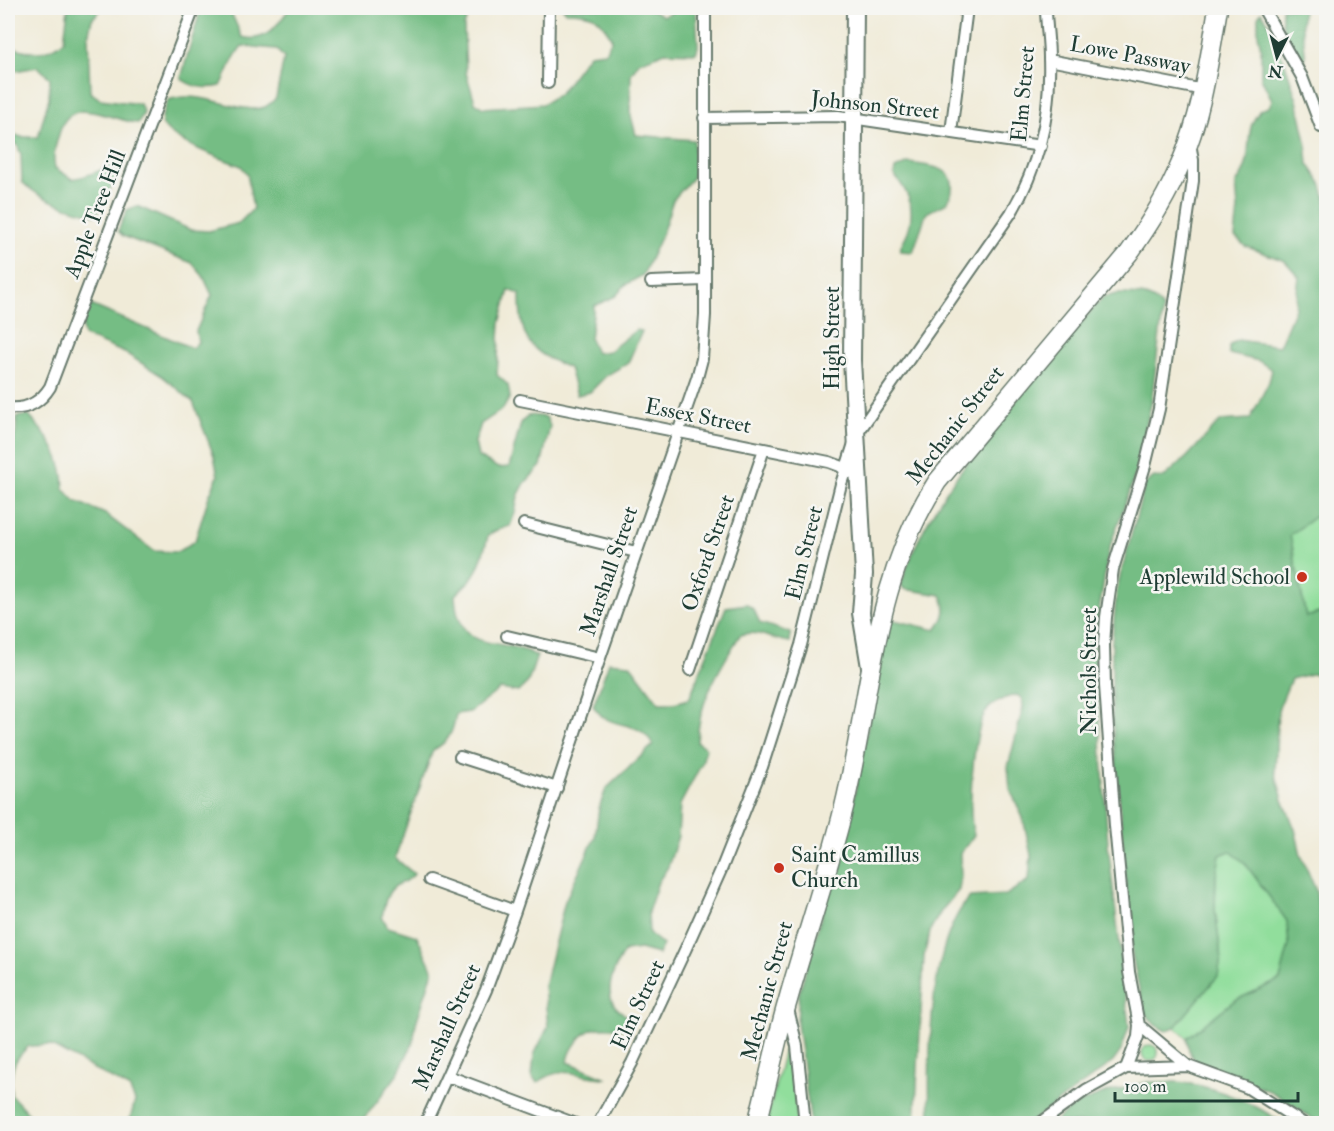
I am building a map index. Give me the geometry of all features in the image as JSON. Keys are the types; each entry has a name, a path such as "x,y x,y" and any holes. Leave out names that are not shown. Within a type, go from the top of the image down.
{"main road":[{"name":"High Street","path":"855,8 852,360 864,574 861,613 871,668"},
{"name":"Mechanic Street","path":"757,1124 787,1003 844,808 884,604 896,564 911,527 927,497 964,447 1129,253 1152,220 1167,193 1190,140 1204,90 1218,8"}],"street":[{"name":"Apple Tree Hill","path":"8,408 22,408 37,402 50,387 194,8"},
{"path":"549,8 549,83"},
{"name":"Marshall Street","path":"426,1124 486,990 515,911 702,359 705,315 705,8"},
{"path":"951,132 967,8"},
{"name":"Elm Street","path":"598,1124 632,1064 690,939 721,870 762,767 801,645 857,434 1011,213 1027,185 1041,146 1047,107 1049,60 1046,8"},
{"path":"1263,8 1302,77 1321,128"},
{"name":"Lowe Passway","path":"1049,60 1204,90"},
{"name":"Johnson Street","path":"705,118 838,116 1041,146"},
{"name":"Nichols Street","path":"1126,1068 1138,1037 1139,1025 1120,891 1108,737 1104,645 1107,600 1111,577 1145,466 1159,409 1193,181 1190,140"},
{"path":"651,282 704,280"},
{"name":"Essex Street","path":"520,400 829,462 846,469"},
{"path":"829,462 845,452 857,434"},
{"name":"Oxford Street","path":"690,670 764,449"},
{"path":"846,469 860,488"},
{"path":"524,524 636,552"},
{"path":"507,636 600,658"},
{"path":"460,757 557,788"},
{"path":"429,880 515,911"},
{"path":"787,1003 797,1046 805,1124"},
{"path":"1139,1025 1188,1065 1248,1088 1304,1124"},
{"path":"1039,1124 1086,1090 1126,1068 1188,1065"},
{"path":"448,1076 576,1124"}],"green space":[{"path":"68,8 103,8 92,19 88,36 90,92 100,99 140,104 144,113 138,123 82,111 73,113 65,120 54,154 55,168 72,179 94,173 113,163 121,167 97,215 57,203 29,188 22,182 21,155 17,144 8,141 8,132 21,137 38,137 49,98 50,78 38,67 8,72 8,45 30,52 43,51 57,46 64,41"},
{"path":"201,8 229,8 242,37 258,38 270,32 290,8 483,8 469,13 464,26 466,73 475,102 483,108 543,104 560,93 589,54 605,52 612,39 604,25 589,14 566,12 563,8 649,8 663,16 682,8 696,8 698,47 696,53 665,52 639,62 631,74 630,112 636,135 694,140 694,176 673,200 663,231 643,275 625,285 616,296 594,306 590,339 596,353 609,351 636,330 642,331 628,363 607,375 590,392 577,395 569,368 535,349 524,332 520,294 509,290 500,323 497,375 508,385 510,397 503,409 481,424 475,442 478,457 498,468 509,467 521,423 529,415 546,417 550,426 541,466 525,483 518,496 510,526 488,536 477,569 469,582 455,595 458,615 464,628 472,636 537,656 528,682 518,692 500,689 470,712 456,714 449,736 443,744 433,750 395,858 414,874 390,891 382,917 388,927 417,936 433,971 416,1023 413,1043 397,1075 361,1123 129,1123 135,1101 129,1088 50,1045 29,1046 15,1062 11,1079 11,1095 37,1123 8,1123 8,462 16,432 17,417 28,415 54,448 61,467 64,489 75,501 105,514 154,551 177,552 195,541 209,496 218,476 214,456 193,402 162,376 127,354 84,336 82,327 91,305 192,348 198,342 196,331 212,295 203,276 192,263 123,236 118,231 127,210 137,206 191,230 209,231 239,223 253,209 247,173 241,166 185,143 166,130 162,118 168,100 181,97 207,99 245,108 265,107 276,98 284,58 276,49 242,46 221,86 200,87 185,81 181,78"},
{"path":"1282,8 1304,8 1302,23 1304,66 1300,66 1286,38 1282,24"},
{"path":"1261,12 1268,22 1285,63 1297,100 1306,141 1308,164 1321,183 1326,199 1326,512 1320,513 1290,535 1306,617 1326,611 1326,675 1311,674 1291,679 1278,710 1275,771 1283,800 1295,829 1301,855 1316,891 1326,952 1326,1123 1319,1123 1272,1092 1199,1063 1190,1052 1187,1038 1234,1001 1280,980 1289,945 1287,921 1245,863 1230,851 1220,855 1216,876 1215,909 1221,957 1218,976 1175,1027 1166,1031 1155,1025 1144,1011 1132,955 1112,715 1112,642 1117,588 1145,484 1154,477 1163,478 1187,457 1220,421 1250,419 1269,382 1272,370 1259,361 1229,354 1229,346 1238,340 1279,346 1295,308 1299,277 1285,261 1245,246 1235,237 1238,209 1236,183 1246,163 1253,120 1260,110 1269,107 1272,100 1261,78 1258,17"},
{"path":"909,163 938,168 949,175 952,181 952,193 947,202 926,214 913,252 900,251 911,220 911,206 903,187 894,175 895,169"},
{"path":"1118,294 1149,297 1163,309 1151,404 1136,473 1109,549 1094,641 1108,844 1129,1027 1121,1051 1113,1062 1029,1123 930,1123 930,1037 938,973 945,943 956,917 970,897 1006,895 1029,880 1031,855 1023,818 1010,789 1008,767 1023,708 1022,699 1017,695 1012,696 991,706 985,713 981,724 974,755 971,792 974,835 960,854 959,890 942,910 931,928 924,956 915,1123 811,1124 797,1023 799,993 850,818 887,627 894,620 936,630 944,613 941,595 904,589 901,585 908,564 937,506 988,435 1103,297"},
{"path":"1326,512 1326,611 1306,617 1290,535 1320,513"},
{"path":"747,604 754,610 760,623 791,633 790,642 752,633 740,635 711,686 698,727 697,742 706,748 702,763 680,805 678,836 668,867 658,882 648,912 649,933 663,945 658,954 640,949 625,951 614,970 610,993 617,1008 630,1019 628,1030 607,1027 589,1031 577,1042 569,1057 568,1062 607,1078 563,1072 555,1073 537,1083 532,1077 534,1055 548,1027 544,986 565,901 595,837 599,808 606,789 653,745 643,732 610,721 593,706 609,662 630,664 659,703 674,703 689,699 726,607"},
{"path":"1230,851 1245,863 1287,921 1289,945 1280,980 1234,1001 1187,1038 1175,1027 1218,976 1221,957 1215,909 1216,876 1220,855"},
{"path":"788,1043 792,1046 797,1123 766,1124 784,1050"},
{"path":"1147,1045 1153,1045 1158,1053 1156,1059 1147,1061 1142,1056 1142,1050"},
{"path":"1148,1082 1181,1082 1198,1085 1249,1103 1282,1123 1053,1123 1077,1104 1108,1092"}],"place":[{"name":"Applewild School","path":"1302,577"},
{"name":"Saint Camillus Church","path":"779,868"}]}
